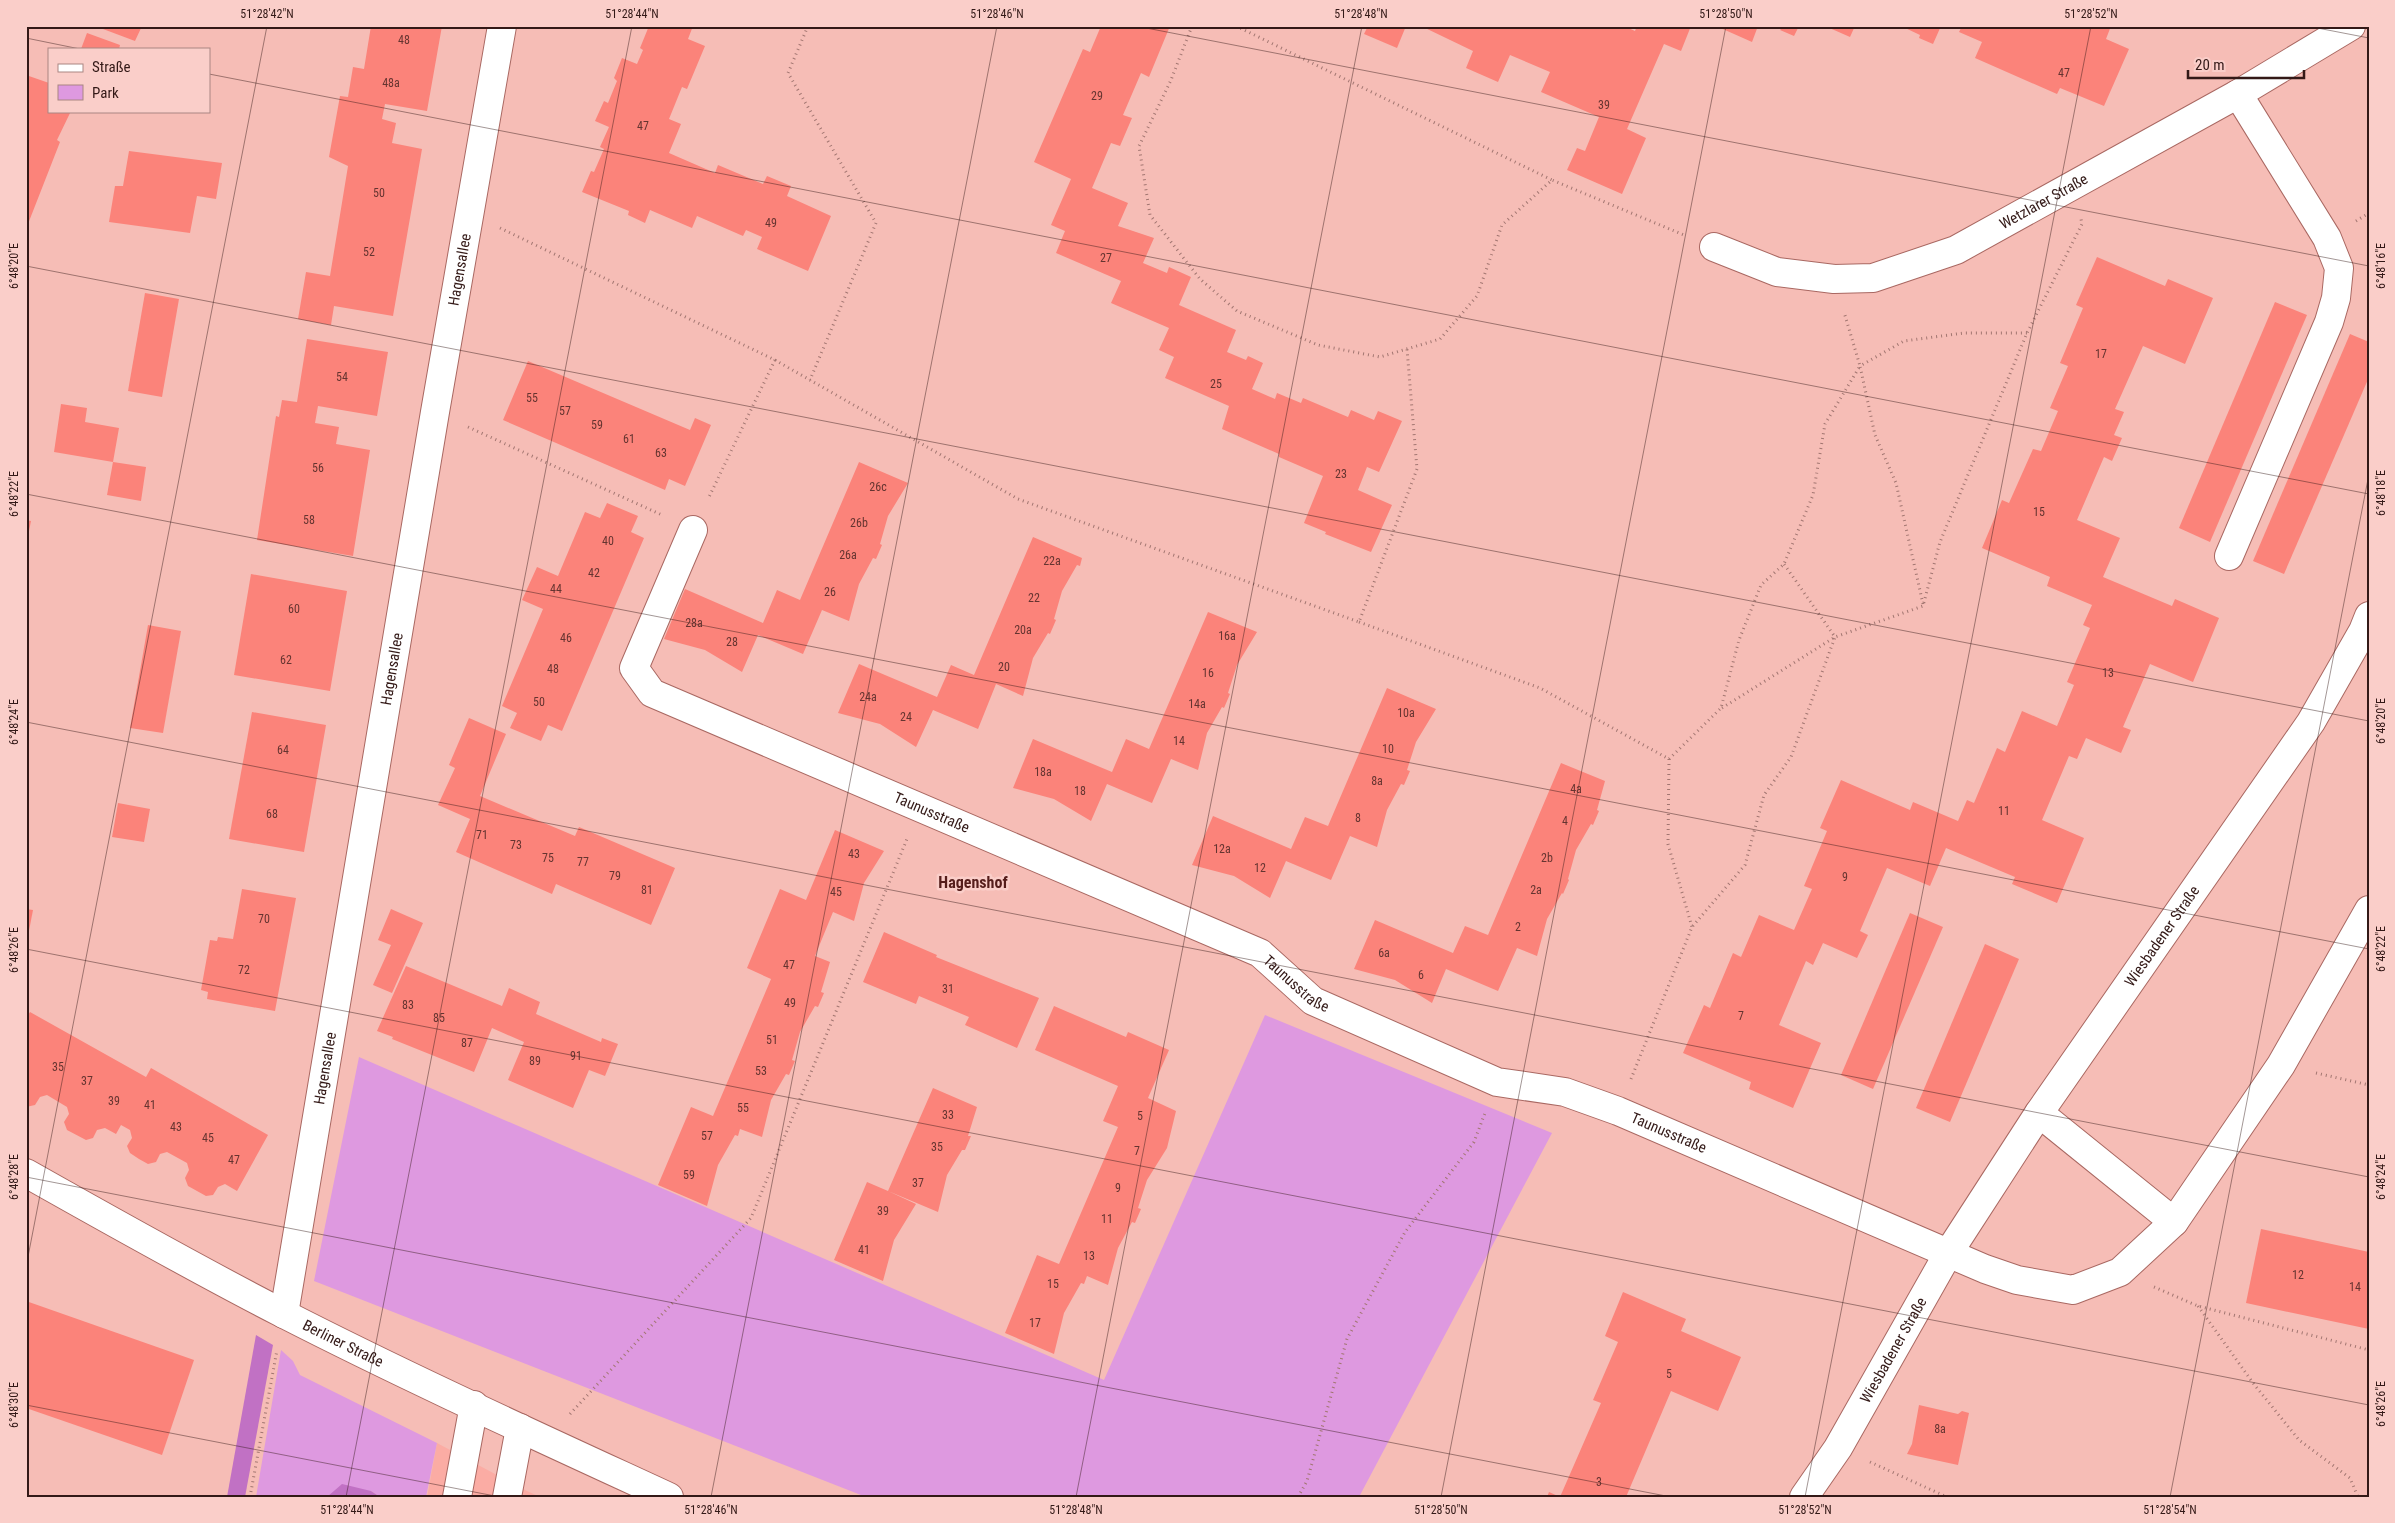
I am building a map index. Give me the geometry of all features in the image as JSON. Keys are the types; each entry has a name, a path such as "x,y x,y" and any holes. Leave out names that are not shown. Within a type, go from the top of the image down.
{"street":[{"name":"Hagensallee","path":"284,1314 434,412 502,26"},
{"name":"Wetzlarer Straße","path":"1714,247 1777,272 1834,279 1873,278 1956,250 2238,94 2351,26"},
{"path":"2229,556 2329,322 2336,298 2339,268 2327,238 2238,94"},
{"name":"Taunusstraße","path":"693,530 634,668 652,693 1260,953 1313,1001 1497,1082 1565,1092 1618,1112 1949,1252"},
{"name":"Wiesbadener Straße","path":"1804,1497 1838,1448 1949,1252 2039,1113 2311,722 2363,631 2369,616"},
{"path":"1949,1252 1985,1269 2017,1280 2073,1290 2120,1272 2174,1222 2281,1065 2369,910"},
{"path":"2039,1113 2174,1222"},
{"name":"Berliner Straße","path":"26,1174 148,1243 284,1314 520,1428 669,1497"},
{"path":"457,1497 474,1405"},
{"path":"506,1497 520,1428"},
{"name":"Wiesbadener Straße","path":"1819,1497 1838,1448"}],"path":[{"path":"808,26 788,73 876,223 810,380"},
{"path":"1192,26 1171,80 1139,146 1150,215 1200,280 1237,310 1318,345 1380,357 1440,339 1477,296 1502,225 1552,180"},
{"path":"1236,26 1552,180 1714,247"},
{"path":"1923,606 1940,542 2027,333 2082,224 2071,187"},
{"path":"470,214 775,360 1018,499 1540,688 1669,759"},
{"path":"1834,279 1860,366 1875,435 1896,483 1923,606"},
{"path":"1722,708 1739,640 1761,584 1784,564 1813,495 1825,424 1860,366 1904,341 1964,333 2027,333"},
{"path":"1359,622 1417,469 1407,349"},
{"path":"434,412 693,530 775,360"},
{"path":"1784,564 1835,637"},
{"path":"1692,927 1668,844 1669,759 1722,708 1835,637 1923,606"},
{"path":"1618,1112 1692,927 1745,866 1764,795 1791,757 1835,637"},
{"path":"546,1440 751,1218 920,808"},
{"path":"2281,1065 2369,1085"},
{"path":"1298,1497 1307,1481 1347,1339 1405,1232 1474,1142 1497,1082"},
{"path":"2120,1272 2198,1306 2369,1350"},
{"path":"2198,1306 2253,1383 2299,1440 2350,1478 2358,1497"},
{"path":"250,1497 284,1314"},
{"path":"1838,1448 1946,1497"}],"shaded area":[{"path":"256,1335 273,1345 245,1497 227,1497"},
{"path":"437,1443 527,1491 540,1497 427,1497"},
{"path":"342,1484 371,1491 380,1497 327,1497"}],"green space":[{"path":"1265,1015 1552,1133 1359,1497 866,1497 314,1281 359,1057 1104,1380"},
{"path":"281,1350 293,1361 300,1375 437,1443 426,1497 380,1497 371,1491 327,1497 256,1497"}],"building":[{"path":"95,26 142,26 135,41"},
{"path":"371,26 442,26 427,111 385,104 382,119 396,123 392,143 422,149 393,316 334,306 331,325 298,319 306,272 330,276 348,166 329,157 340,96 348,97 353,67 364,69"},
{"path":"649,26 693,26 688,39 705,46 687,89 682,87 669,119 681,124 669,153 715,173 718,165 763,184 767,176 791,186 787,196 831,216 808,271 757,249 762,237 746,230 743,236 697,216 692,228 650,210 645,223 628,215 629,211 582,192 591,171 594,172 604,149 600,147 609,127 595,121 604,101 608,103 617,81 614,78 622,58 637,64 643,50 640,48"},
{"path":"1101,26 1170,26 1149,77 1141,73 1123,115 1132,118 1120,146 1111,143 1092,188 1128,203 1118,226 1154,238 1143,263 1167,273 1169,267 1191,277 1179,305 1236,330 1227,352 1246,360 1248,356 1263,363 1252,389 1275,399 1277,393 1301,403 1303,398 1348,417 1351,410 1374,420 1378,411 1402,421 1379,472 1367,467 1358,490 1392,505 1371,552 1325,534 1326,532 1304,523 1323,476 1222,429 1229,406 1165,378 1174,357 1159,350 1169,328 1111,303 1121,281 1056,253 1065,231 1051,225 1071,179 1034,162 1083,49 1090,52"},
{"path":"1368,26 1406,26 1397,48 1364,34"},
{"path":"1421,26 1624,26 1635,31 1637,26 1691,26 1681,51 1664,44 1627,129 1646,138 1622,194 1567,170 1577,148 1585,151 1599,117 1541,92 1550,72 1510,55 1498,82 1466,68 1473,51"},
{"path":"1716,26 1758,26 1752,42"},
{"path":"1778,26 1799,26 1794,36 1780,30 1782,28"},
{"path":"1825,26 1855,26 1850,37"},
{"path":"1901,26 1941,26 1933,44 1919,38 1920,35"},
{"path":"1962,26 2111,26 2106,39 2129,49 2104,106 2060,88 2057,94 1975,58 1982,42 1959,32"},
{"path":"87,33 120,45 119,48 81,48"},
{"path":"26,75 48,83 48,112 71,112 57,140 60,142 26,229"},
{"path":"129,151 222,163 216,199 197,196 190,233 109,222 115,186 123,186"},
{"path":"2097,257 2165,286 2168,279 2213,298 2185,364 2143,346 2115,409 2124,412 2114,435 2122,438 2112,461 2104,457 2077,520 2120,538 2103,577 2172,606 2175,599 2219,618 2193,682 2150,664 2123,727 2131,730 2121,753 2086,738 2077,759 2069,756 2042,820 2084,838 2057,903 2012,884 2015,877 1946,848 1930,886 1887,868 1860,931 1868,935 1857,958 1823,943 1813,965 1806,961 1779,1025 1821,1043 1793,1108 1749,1089 1751,1082 1683,1053 1704,1005 1710,1008 1733,953 1741,957 1759,915 1794,930 1812,889 1804,886 1827,831 1820,828 1841,780 1910,810 1913,802 1958,821 1967,800 1974,803 1997,748 2005,752 2022,711 2057,726 2074,685 2067,682 2090,628 2083,625 2092,605 2047,586 2050,577 1982,548 2002,500 2009,503 2033,449 2041,451 2058,411 2050,408 2068,366 2060,363 2083,308 2076,305"},
{"path":"145,293 179,299 162,397 128,391"},
{"path":"2275,302 2307,315 2210,542 2179,528"},
{"path":"2350,334 2369,342 2369,377 2284,574 2253,561"},
{"path":"307,339 388,352 377,416 318,406 315,423 339,427 336,444 370,450 353,556 257,540 276,416 279,417 282,400 297,402"},
{"path":"528,361 690,430 695,418 711,425 685,486 669,479 665,490 503,420"},
{"path":"61,404 87,408 85,422 119,428 113,462 54,452"},
{"path":"113,462 146,467 141,501 107,495"},
{"path":"859,462 908,483 888,516 880,544 882,545 876,559 873,558 859,584 849,621 822,610 803,654 758,635 742,672 705,650 664,639 685,589 763,623 777,590 800,600"},
{"path":"607,503 638,516 631,532 644,538 562,731 548,725 541,741 510,728 517,713 502,706 543,609 522,600 537,567 558,576 585,512 600,518"},
{"path":"26,520 31,521 27,541 26,541"},
{"path":"1033,537 1082,558 1080,566 1077,565 1062,591 1054,619 1056,620 1050,634 1048,633 1033,658 1023,696 996,684 978,729 933,710 916,747 880,724 838,713 859,664 937,697 951,665 974,675"},
{"path":"251,574 347,591 330,691 234,675"},
{"path":"1208,612 1257,632 1237,665 1228,693 1230,694 1224,708 1222,707 1207,733 1198,770 1171,759 1152,803 1107,784 1091,821 1054,799 1013,788 1033,739 1112,772 1126,739 1149,749"},
{"path":"148,625 181,631 163,733 130,728"},
{"path":"1387,688 1436,709 1416,742 1407,770 1410,771 1404,785 1401,784 1387,810 1377,847 1350,836 1331,880 1286,861 1270,898 1234,876 1192,865 1213,816 1291,849 1305,817 1328,826"},
{"path":"252,712 326,725 304,852 229,839"},
{"path":"469,718 506,734 480,796 575,836 579,827 675,868 651,925 556,884 552,894 456,852 470,819 438,805 455,768 449,765"},
{"path":"1561,763 1605,781 1597,810 1599,811 1593,825 1591,824 1576,850 1569,880 1563,894 1547,919 1537,956 1517,948 1498,991 1446,969 1432,1003 1395,980 1354,969 1375,920 1453,953 1465,926 1488,935"},
{"path":"118,803 150,809 144,842 112,837"},
{"path":"835,830 884,851 864,883 854,921 833,912 815,956 830,962 821,992 824,993 818,1007 815,1006 800,1032 792,1060 795,1061 789,1075 786,1074 771,1100 762,1137 740,1129 738,1136 735,1135 718,1165 707,1206 658,1185 691,1107 713,1116 771,979 747,968 780,889 806,900"},
{"path":"242,889 296,898 275,1011 207,999 208,992 201,990 210,940 217,941 218,937 233,939"},
{"path":"26,909 33,910 27,941 26,941"},
{"path":"391,909 423,923 392,993 373,985 391,945 378,940"},
{"path":"1910,913 1943,927 1873,1089 1841,1075"},
{"path":"884,932 937,955 936,957 1039,998 1017,1048 965,1025 969,1017 919,996 916,1004 863,982"},
{"path":"1985,944 2019,959 1950,1122 1916,1108"},
{"path":"406,966 502,1006 509,988 540,1002 536,1014 601,1042 602,1038 618,1044 605,1076 589,1070 573,1108 508,1080 524,1042 492,1028 474,1072 392,1039 393,1037 377,1031"},
{"path":"1054,1006 1126,1037 1128,1032 1169,1050 1148,1098 1176,1111 1167,1148 1147,1180 1138,1208 1141,1209 1135,1223 1132,1222 1118,1248 1108,1285 1087,1276 1084,1284 1081,1283 1064,1313 1054,1354 1005,1333 1037,1255 1059,1264 1118,1127 1103,1121 1118,1086 1035,1050"},
{"path":"30,1012 146,1077 151,1068 268,1135 237,1191 225,1184 218,1187 213,1195 206,1196 188,1186 185,1178 189,1170 187,1163 167,1152 160,1154 156,1162 148,1164 139,1159 130,1153 127,1146 132,1138 130,1130 121,1125 116,1134 105,1128 97,1130 93,1138 86,1140 67,1130 64,1122 69,1114 67,1107 47,1095 40,1097 35,1105 26,1107 26,1018"},
{"path":"933,1088 977,1107 968,1136 971,1136 965,1150 962,1150 947,1175 938,1212 888,1191"},
{"path":"867,1182 916,1204 894,1240 883,1281 834,1260"},
{"path":"2261,1229 2369,1252 2369,1329 2246,1303"},
{"path":"1623,1292 1686,1319 1681,1331 1741,1357 1718,1411 1671,1391 1626,1497 1560,1497 1601,1403 1593,1400 1618,1342 1605,1336"},
{"path":"26,1301 194,1360 162,1455 26,1408"},
{"path":"1919,1405 1958,1414 1962,1411 1969,1413 1958,1465 1907,1454 1912,1444"},
{"path":"1549,1492 1560,1497 1547,1497"}],"district":[{"name":"Hagenshof","path":"973,882"}]}
